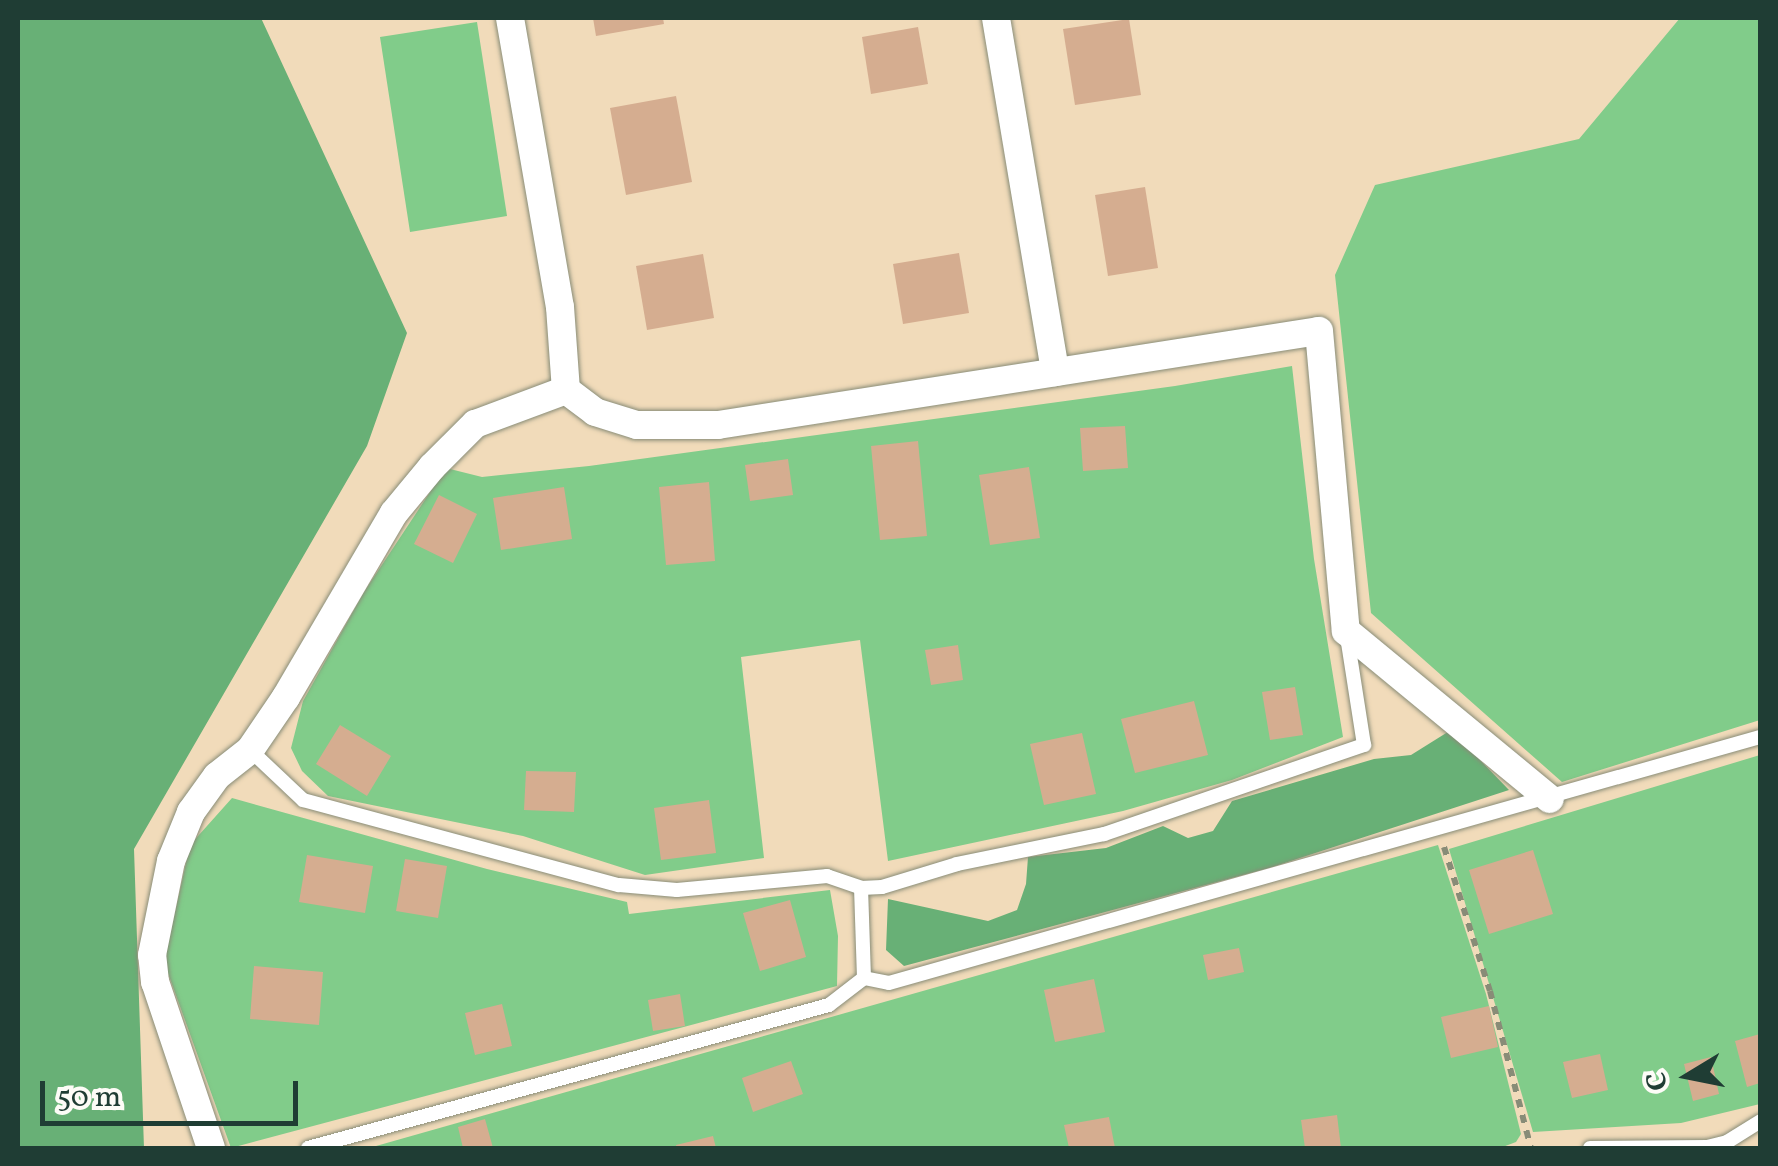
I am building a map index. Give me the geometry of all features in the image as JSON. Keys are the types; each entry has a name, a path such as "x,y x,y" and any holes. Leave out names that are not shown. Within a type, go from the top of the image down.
{"street":[{"path":"510,18 560,307 566,390 595,412 637,424 678,428 1319,332 1346,631 1550,799"},
{"path":"996,18 1055,372"},
{"path":"211,1148 155,982 152,955 171,860 191,812 217,776 250,750 286,697 394,513 432,467 475,424 566,390"}],"lane":[{"path":"250,750 304,800 619,885 678,890 827,876 861,888 1104,834 1364,745 1346,631"},
{"path":"864,978 890,984 1760,737"},
{"path":"861,888 864,978"},
{"path":"308,1148 829,1005 864,978"},
{"path":"1590,1148 1707,1147 1728,1142 1760,1121"}],"path":[{"path":"1438,830 1490,991 1531,1148"}],"green space":[{"path":"18,18 261,18 407,333 367,446 134,849 144,1148 18,1148"},
{"path":"1680,18 1760,18 1760,720 1562,782 1371,613 1335,275 1375,185 1579,139"},
{"path":"477,22 507,216 410,232 380,37"},
{"path":"1292,366 1314,559 1343,737 1232,780 1123,811 888,861 860,640 741,657 764,858 645,875 523,836 328,796 302,771 291,748 303,701 364,592 446,468 482,477 589,466 1175,386"},
{"path":"1451,730 1509,790 1269,868 904,966 886,950 888,899 988,921 1017,910 1026,884 1028,857 1106,848 1163,826 1188,838 1213,831 1232,801 1374,759 1411,755"},
{"path":"1760,755 1760,1104 1681,1123 1533,1132 1449,849"},
{"path":"232,798 487,869 627,902 629,914 830,890 838,936 837,986 231,1148 164,962 190,845"},
{"path":"1438,845 1486,994 1521,1134 1516,1142 1500,1148 369,1148"}],"building":[{"path":"593,18 663,18 664,24 596,36"},
{"path":"1129,19 1141,95 1075,105 1063,29"},
{"path":"918,27 928,84 871,94 862,37"},
{"path":"676,96 692,182 626,195 610,108"},
{"path":"1145,187 1158,268 1108,276 1095,195"},
{"path":"959,253 969,313 903,324 893,264"},
{"path":"703,254 714,318 647,330 636,266"},
{"path":"1125,426 1128,468 1083,471 1080,428"},
{"path":"918,441 927,536 880,540 871,446"},
{"path":"788,459 793,495 750,501 745,465"},
{"path":"1029,467 1040,538 990,545 979,475"},
{"path":"709,482 715,561 666,565 659,487"},
{"path":"564,487 572,539 501,550 493,498"},
{"path":"439,495 477,514 453,563 414,544"},
{"path":"958,645 963,680 931,685 925,650"},
{"path":"1295,687 1303,735 1270,740 1262,692"},
{"path":"1194,701 1208,755 1135,773 1121,719"},
{"path":"340,725 391,756 367,796 316,764"},
{"path":"1082,733 1096,794 1044,805 1030,744"},
{"path":"526,771 576,772 574,812 524,810"},
{"path":"709,800 716,853 661,860 654,808"},
{"path":"1533,850 1553,914 1489,934 1469,870"},
{"path":"307,855 373,866 365,913 299,902"},
{"path":"405,859 447,866 438,918 396,911"},
{"path":"790,900 806,957 760,971 743,913"},
{"path":"1239,948 1244,972 1208,980 1203,955"},
{"path":"254,966 323,972 319,1025 250,1019"},
{"path":"1094,979 1105,1032 1055,1042 1044,990"},
{"path":"680,994 685,1026 653,1031 648,1000"},
{"path":"502,1004 512,1046 475,1055 465,1013"},
{"path":"1489,1006 1498,1047 1451,1058 1441,1017"},
{"path":"1760,1034 1760,1083 1747,1087 1735,1041"},
{"path":"1600,1054 1608,1090 1572,1098 1563,1062"},
{"path":"1711,1057 1719,1094 1693,1101 1684,1064"},
{"path":"791,1061 803,1094 753,1112 742,1078"},
{"path":"1337,1115 1341,1148 1305,1148 1301,1120"},
{"path":"1109,1117 1115,1148 1069,1148 1064,1125"},
{"path":"485,1119 493,1148 463,1148 458,1127"},
{"path":"713,1136 716,1148 676,1145"}]}
